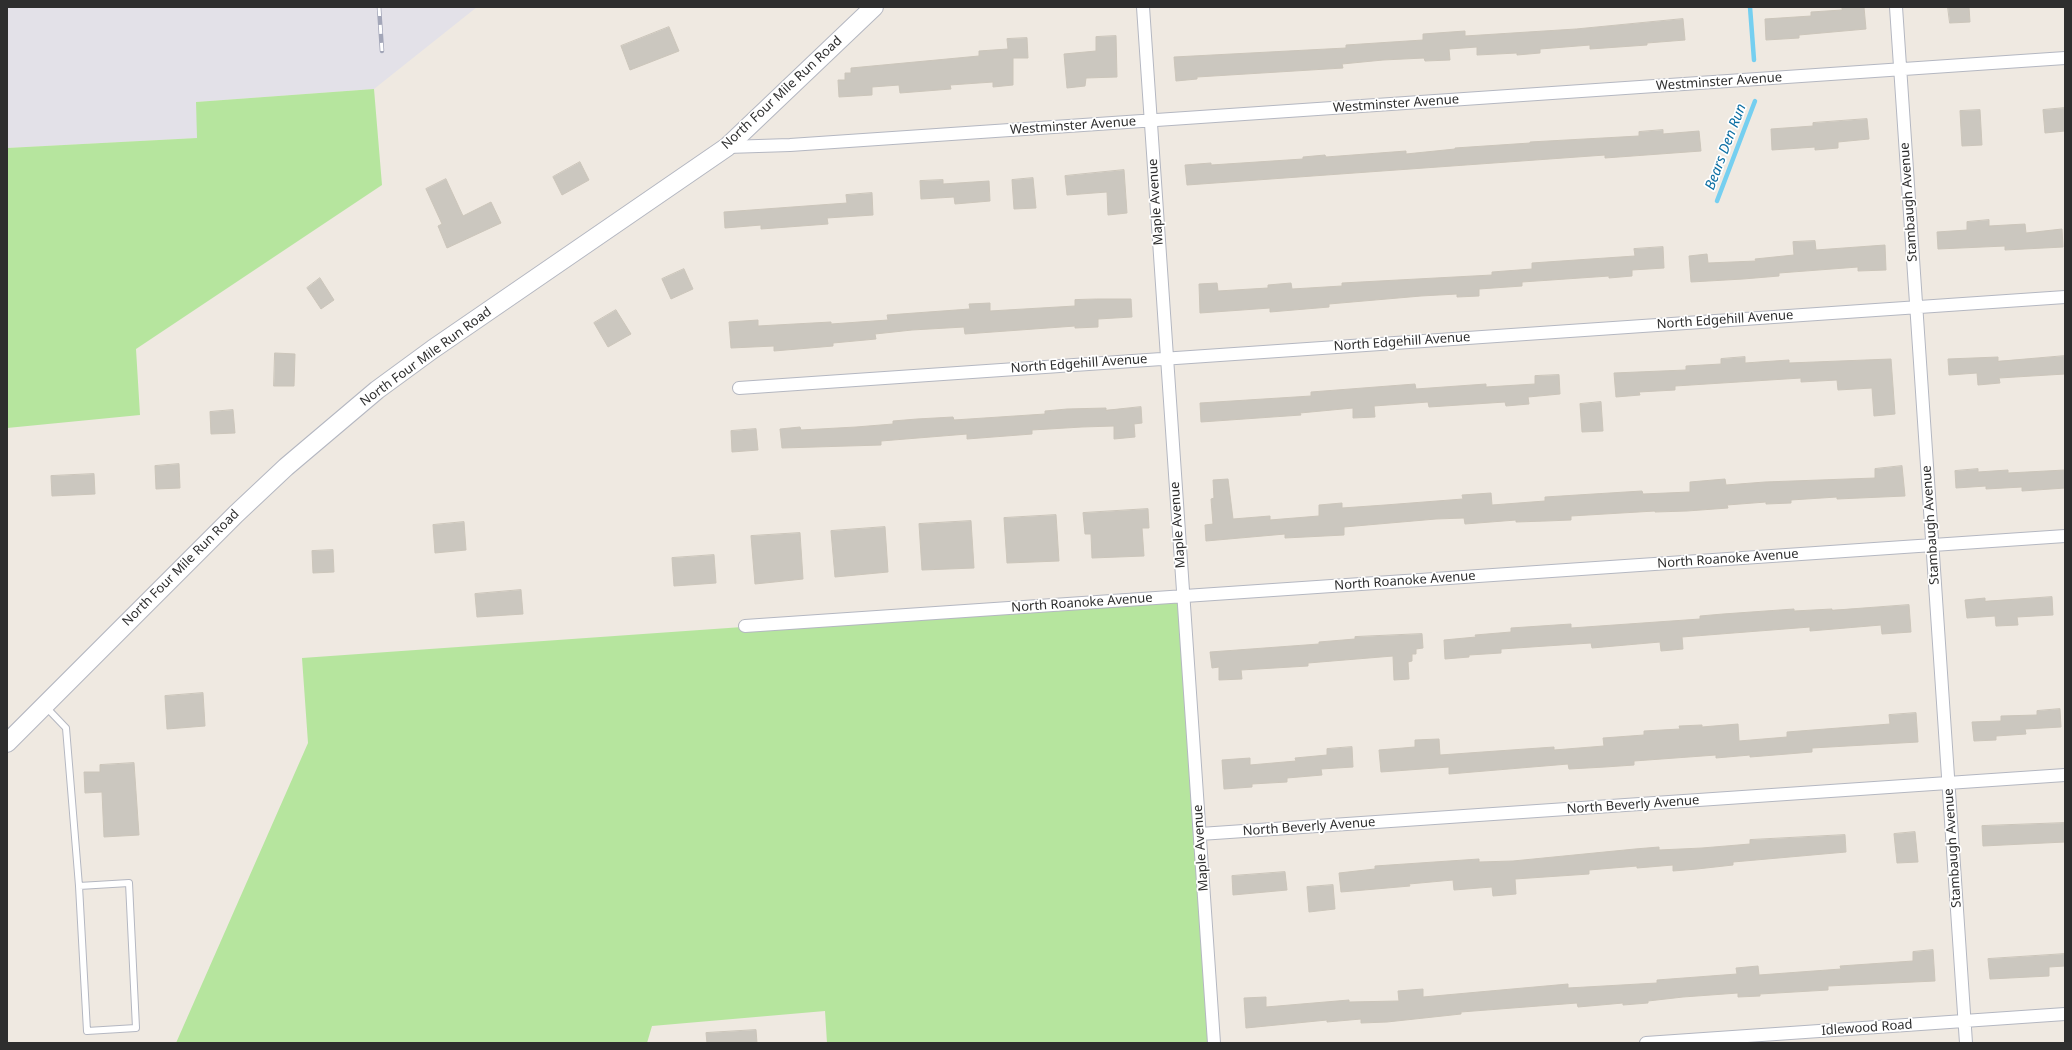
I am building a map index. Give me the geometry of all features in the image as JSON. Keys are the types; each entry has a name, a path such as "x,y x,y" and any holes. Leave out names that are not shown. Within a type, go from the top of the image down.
{"street":[{"name":"North Four Mile Run Road","path":"7,743 286,467 377,390 433,349 727,147 874,7"},
{"name":"Maple Avenue","path":"1143,7 1214,1043"},
{"name":"Stambaugh Avenue","path":"1896,7 1966,1043"},
{"name":"Westminster Avenue","path":"727,147 790,145 2065,58"},
{"name":"North Edgehill Avenue","path":"739,388 2065,297"},
{"name":"North Roanoke Avenue","path":"745,626 2065,536"},
{"name":"North Beverly Avenue","path":"1200,834 2065,775"},
{"name":"Idlewood Road","path":"1646,1043 2065,1014"}],"lane":[{"path":"44,705 66,728 79,886 87,1031 136,1028 129,883 79,886"}],"shaded area":[{"path":"7,7 477,7 374,89 196,102 198,138 7,148"}],"green space":[{"path":"374,89 382,185 136,349 140,415 7,428 7,148 197,138 196,102"},
{"path":"1183,596 1214,1043 827,1043 825,1011 652,1026 647,1043 176,1043 308,743 302,658"}],"building":[{"path":"1842,7 1864,7 1866,29 1799,35 1799,38 1766,40 1765,19 1811,16 1811,12 1842,10"},
{"path":"1948,7 1969,7 1970,22 1950,23"},
{"path":"1683,19 1685,40 1647,43 1647,45 1590,49 1590,45 1540,49 1540,53 1517,55 1517,53 1477,55 1477,47 1449,49 1450,60 1425,61 1424,58 1383,60 1342,64 1343,68 1197,77 1197,79 1176,81 1174,57 1346,48 1346,45 1423,40 1423,34 1465,31 1465,36 1576,29"},
{"path":"669,27 679,51 630,70 621,46"},
{"path":"1116,36 1117,77 1086,78 1085,86 1067,88 1064,54 1096,51 1096,37"},
{"path":"1027,38 1028,58 1013,58 1013,85 993,87 993,82 950,85 951,89 900,93 899,85 872,87 872,95 839,97 838,80 845,80 845,73 851,73 851,68 979,56 979,51 1008,49 1007,39"},
{"path":"2065,108 2065,131 2045,133 2043,110"},
{"path":"1980,110 1982,145 1962,146 1960,111"},
{"path":"1867,119 1869,139 1838,142 1838,148 1815,150 1815,147 1772,150 1771,129 1813,126 1813,123"},
{"path":"1663,130 1663,134 1699,131 1701,151 1605,158 1605,155 1187,185 1185,165 1211,163 1211,165 1303,159 1303,157 1325,155 1326,157 1406,151 1406,154 1455,148 1530,142 1639,136 1639,132"},
{"path":"580,162 589,180 562,195 553,177"},
{"path":"1124,170 1127,213 1108,215 1107,192 1067,195 1065,176"},
{"path":"1033,178 1036,208 1014,209 1012,180"},
{"path":"446,179 463,216 491,202 501,223 447,248 438,226 442,224 426,189"},
{"path":"943,180 943,184 989,181 990,201 955,204 954,197 921,199 920,181"},
{"path":"872,193 873,215 827,218 828,224 761,229 761,225 725,228 724,212 847,203 846,195"},
{"path":"1989,220 1989,226 2025,224 2026,233 2062,229 2063,247 2005,250 2005,246 1938,249 1937,232 1967,230 1967,222"},
{"path":"1815,241 1816,250 1885,245 1886,270 1858,271 1858,267 1779,273 1779,276 1691,282 1689,256 1707,254 1708,263 1756,261 1755,259 1794,255 1793,242"},
{"path":"1663,247 1664,268 1632,270 1632,276 1609,278 1609,276 1522,282 1522,286 1479,289 1479,296 1457,297 1457,294 1421,296 1329,304 1329,307 1270,312 1270,308 1200,313 1199,284 1217,283 1218,291 1268,288 1268,285 1291,283 1292,289 1342,286 1342,283 1492,275 1492,272 1532,269 1532,263 1635,256 1634,249"},
{"path":"684,269 693,289 671,299 662,279"},
{"path":"320,278 334,300 321,309 307,288"},
{"path":"1131,299 1132,317 1098,319 1098,327 1075,328 1075,326 965,334 964,327 875,334 876,339 833,343 833,346 774,351 774,346 731,348 729,322 758,320 758,326 831,322 831,324 888,320 887,315 970,309 969,304 990,303 990,311 1075,306 1075,300"},
{"path":"616,310 631,334 608,347 594,323"},
{"path":"275,353 295,354 294,386 274,386"},
{"path":"2065,356 2065,374 1999,378 2000,383 1978,385 1977,373 1949,375 1948,359 1998,357 1998,361"},
{"path":"1745,357 1745,363 1789,360 1789,363 1891,359 1895,414 1874,416 1872,388 1838,390 1837,380 1801,382 1801,378 1675,386 1675,390 1639,392 1640,395 1616,397 1614,373 1686,370 1686,366 1721,364 1721,359"},
{"path":"1559,375 1560,394 1528,397 1529,404 1506,406 1505,402 1429,407 1428,402 1374,406 1375,417 1353,418 1353,408 1300,413 1301,415 1201,422 1200,403 1311,396 1311,392 1415,384 1416,389 1486,384 1486,387 1535,384 1535,376"},
{"path":"1601,402 1603,431 1582,432 1580,404"},
{"path":"1141,407 1142,423 1134,424 1135,437 1114,439 1114,426 1032,430 1032,434 967,439 967,434 881,441 881,445 782,448 780,429 800,427 801,430 856,427 893,424 893,421 917,419 953,417 954,420 1045,414 1045,411 1067,409 1106,408 1106,410"},
{"path":"233,410 235,433 211,434 210,412"},
{"path":"756,429 758,450 732,452 731,431"},
{"path":"179,464 180,488 156,489 155,466"},
{"path":"1902,466 1905,496 1837,499 1837,497 1791,500 1791,503 1766,504 1766,502 1727,505 1728,508 1687,511 1655,511 1571,516 1571,520 1516,522 1516,520 1465,524 1464,518 1436,519 1344,527 1344,535 1285,538 1285,534 1206,541 1205,525 1213,524 1211,499 1214,498 1213,480 1228,479 1233,519 1270,516 1270,520 1319,516 1319,505 1342,503 1342,508 1463,499 1462,495 1491,493 1492,505 1545,501 1545,497 1642,491 1643,494 1690,492 1690,482 1725,479 1726,485 1875,478 1875,469"},
{"path":"1978,469 1978,472 2008,470 2008,473 2065,470 2065,488 2022,491 2022,487 1986,489 1986,486 1956,488 1955,471"},
{"path":"94,474 95,494 52,496 51,476"},
{"path":"1148,509 1149,528 1142,528 1144,556 1092,558 1091,534 1085,534 1083,513"},
{"path":"1056,515 1059,561 1007,563 1004,518"},
{"path":"971,521 974,568 922,570 919,524"},
{"path":"464,522 466,550 435,553 433,525"},
{"path":"885,527 888,572 835,577 831,531"},
{"path":"800,533 803,579 755,584 751,536"},
{"path":"333,550 334,572 313,573 312,551"},
{"path":"714,555 716,583 674,586 672,558"},
{"path":"521,590 523,614 477,617 475,594"},
{"path":"2052,597 2053,615 2017,617 2018,625 1996,626 1995,616 1967,618 1965,600 1985,598 1985,601"},
{"path":"1909,605 1911,632 1882,634 1881,625 1810,631 1810,627 1682,637 1683,649 1661,651 1660,642 1592,648 1591,643 1501,649 1501,653 1469,655 1469,657 1445,659 1444,640 1476,637 1475,635 1511,632 1511,628 1571,624 1571,628 1700,619 1700,616 1794,609 1794,611 1832,610"},
{"path":"1422,634 1423,648 1416,649 1416,654 1412,654 1412,661 1408,662 1409,679 1394,680 1393,656 1308,663 1308,666 1241,670 1242,679 1219,680 1219,667 1212,668 1210,652 1319,644 1319,642 1355,639 1355,637"},
{"path":"203,693 205,726 167,729 165,696"},
{"path":"2060,709 2061,727 2025,729 2026,734 1996,736 1996,740 1974,741 1972,722 2001,721 2001,716 2037,715 2037,711"},
{"path":"1916,713 1918,742 1812,748 1812,752 1750,757 1750,755 1716,758 1716,755 1634,761 1634,765 1605,767 1569,769 1568,764 1449,774 1449,767 1381,772 1379,750 1415,747 1415,740 1439,739 1440,755 1554,747 1554,750 1604,746 1603,738 1644,735 1644,731 1680,729 1679,726 1702,725 1702,727 1738,724 1739,741 1787,737 1787,732 1890,724 1889,715"},
{"path":"1352,747 1353,767 1321,769 1322,775 1287,778 1287,782 1252,784 1252,787 1224,789 1222,760 1250,758 1250,765 1296,761 1295,758 1327,755 1327,749"},
{"path":"134,763 139,835 104,837 102,792 85,793 84,772 100,772 100,765"},
{"path":"2065,823 2065,842 1983,846 1982,826"},
{"path":"1915,832 1918,862 1897,863 1894,834"},
{"path":"1845,835 1846,852 1733,862 1733,865 1673,871 1673,865 1637,868 1637,866 1589,870 1589,874 1515,879 1516,894 1493,896 1492,887 1454,890 1453,880 1409,884 1410,886 1341,892 1339,873 1375,869 1375,866 1479,859 1479,862 1513,861 1659,847 1659,850 1702,848 1750,844 1750,840"},
{"path":"1285,872 1287,890 1233,895 1232,876"},
{"path":"1333,885 1335,909 1309,912 1307,887"},
{"path":"1933,950 1935,981 1828,986 1828,990 1760,994 1760,996 1738,997 1738,993 1683,997 1648,1001 1648,1003 1623,1005 1623,1003 1578,1007 1577,1003 1461,1012 1461,1014 1387,1022 1361,1023 1361,1019 1327,1022 1327,1020 1246,1028 1244,998 1266,997 1266,1007 1349,1000 1349,1002 1399,1001 1398,991 1423,989 1423,997 1568,984 1568,988 1657,983 1657,980 1737,974 1736,968 1758,966 1759,975 1841,969 1840,966 1913,961 1913,952"},
{"path":"2065,954 2065,966 2049,967 2049,976 1990,979 1988,959"},
{"path":"756,1030 757,1043 707,1043 706,1033"}],"waterway":[{"name":"Bears Den Run","path":"1750,7 1754,60"},
{"name":"Bears Den Run","path":"1717,201 1755,101"}],"railway":[{"path":"379,7 382,51"}]}
